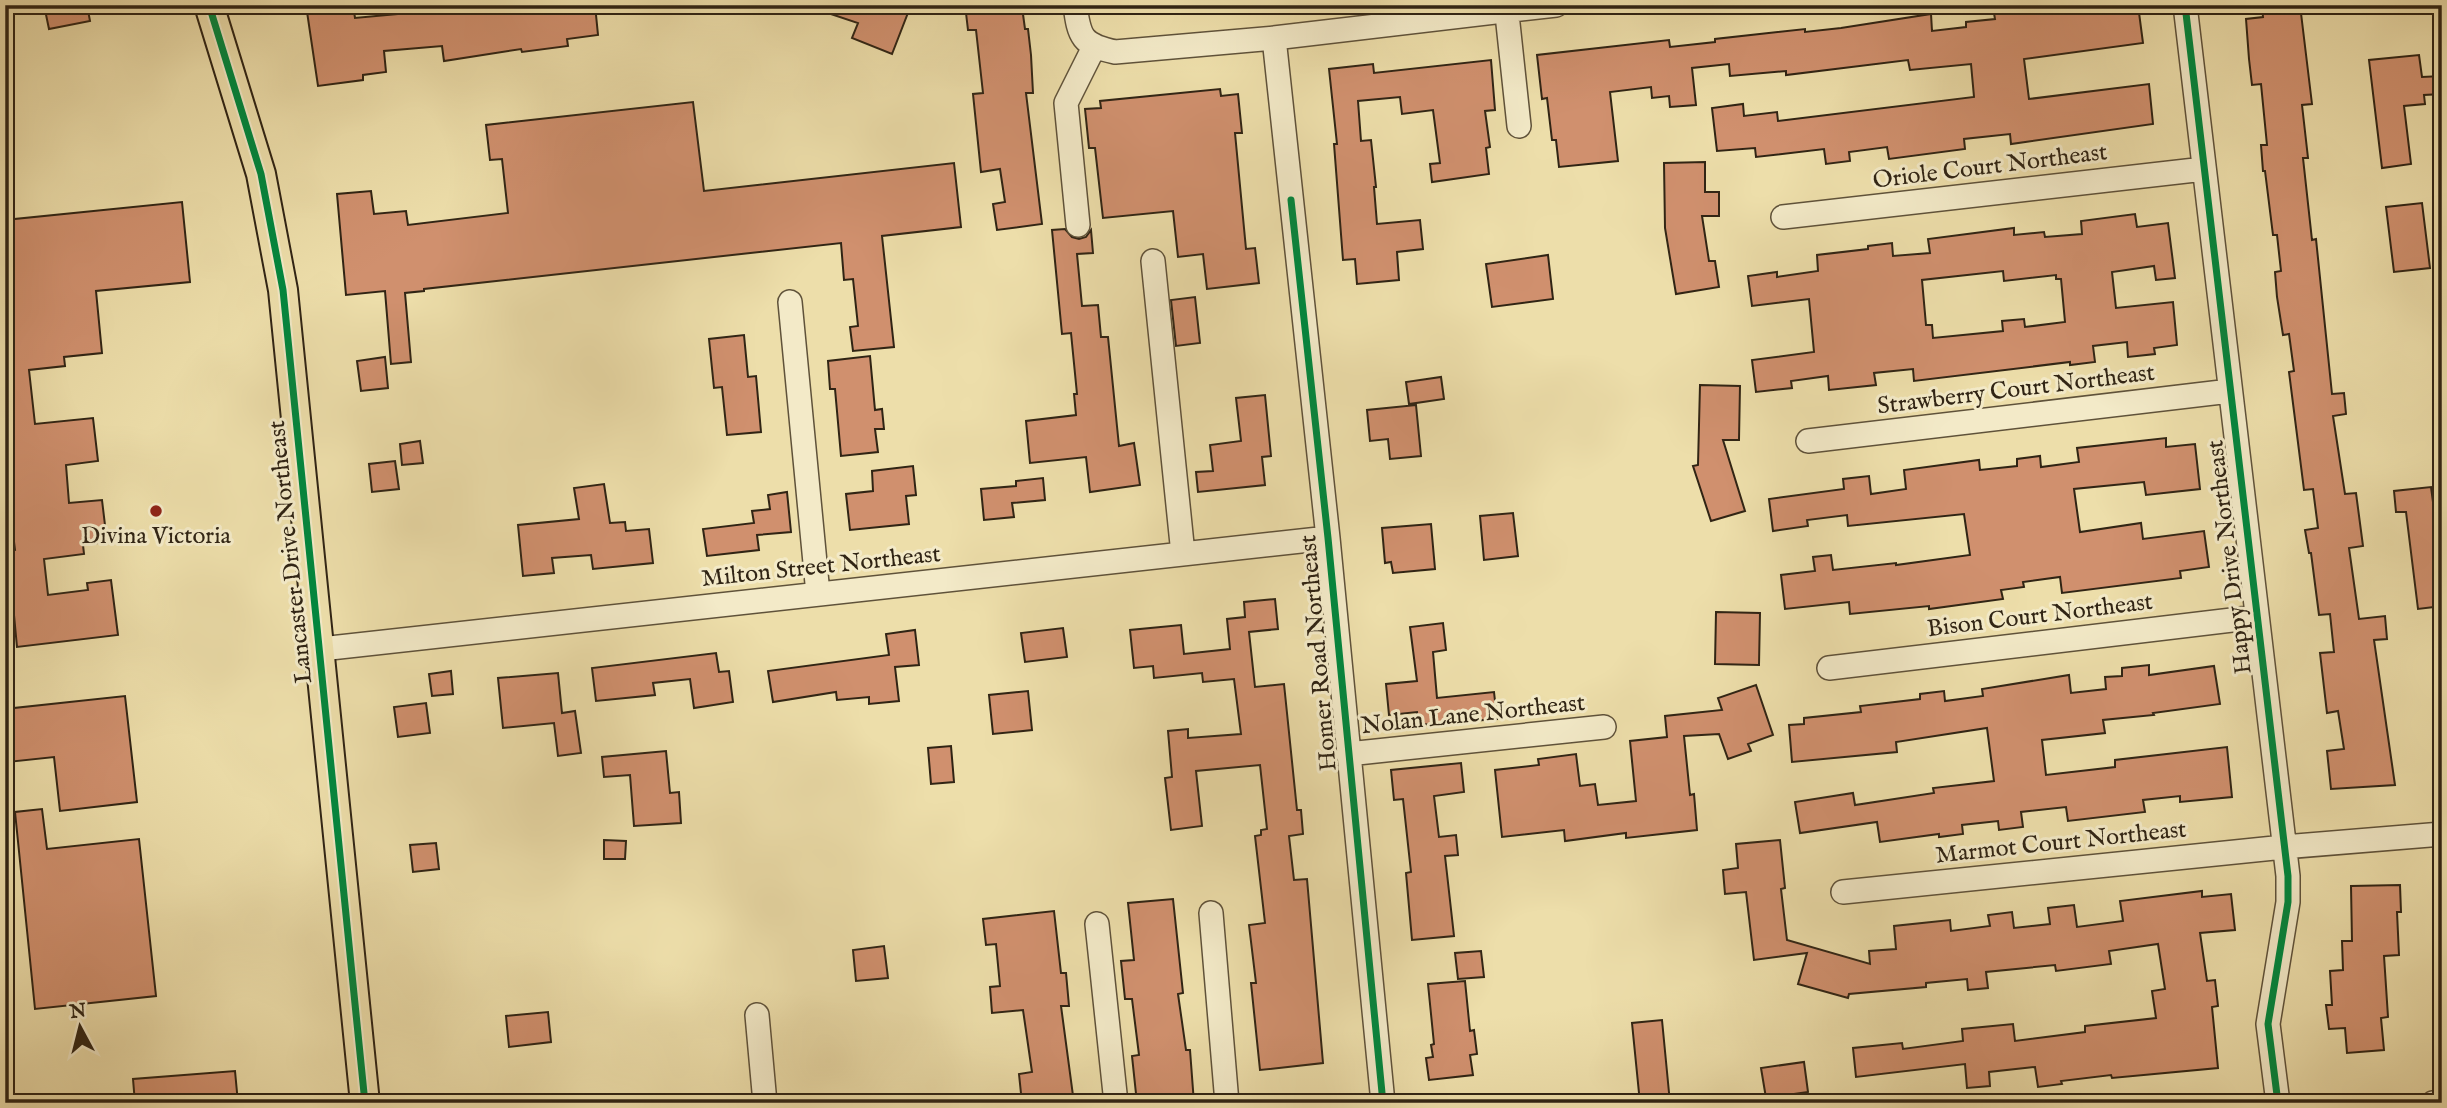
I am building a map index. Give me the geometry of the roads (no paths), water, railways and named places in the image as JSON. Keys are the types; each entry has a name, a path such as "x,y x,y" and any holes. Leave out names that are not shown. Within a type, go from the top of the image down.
{"main road":[{"name":"Lancaster Drive Northeast","path":"209,5 261,174 283,290 365,1103"}],"street":[{"path":"1075,5 1078,28 1094,47 1115,52 1274,38 1506,8 1556,5"},
{"name":"Happy Drive Northeast","path":"2185,5 2284,847 2288,902 2268,1024 2278,1103"},
{"path":"1506,8 1520,125"},
{"name":"Homer Road Northeast","path":"1274,38 1328,538 1383,1103"},
{"path":"1078,225 1066,103 1094,47"},
{"name":"Oriole Court Northeast","path":"1783,217 2204,169"},
{"path":"1153,261 1183,554"},
{"path":"790,302 818,594"},
{"name":"Strawberry Court Northeast","path":"1808,441 2230,391"},
{"name":"Milton Street Northeast","path":"320,649 1328,538"},
{"name":"Bison Court Northeast","path":"1829,668 2257,617"},
{"name":"Nolan Lane Northeast","path":"1348,754 1604,727"},
{"name":"Marmot Court Northeast","path":"1843,892 2284,847 2442,834"},
{"path":"1212,913 1227,1103"},
{"path":"1097,924 1116,1103"},
{"path":"757,1015 765,1103"},
{"path":"2433,1103 2442,1102"}],"place":[{"name":"Divina Victoria","path":"156,511"}]}
